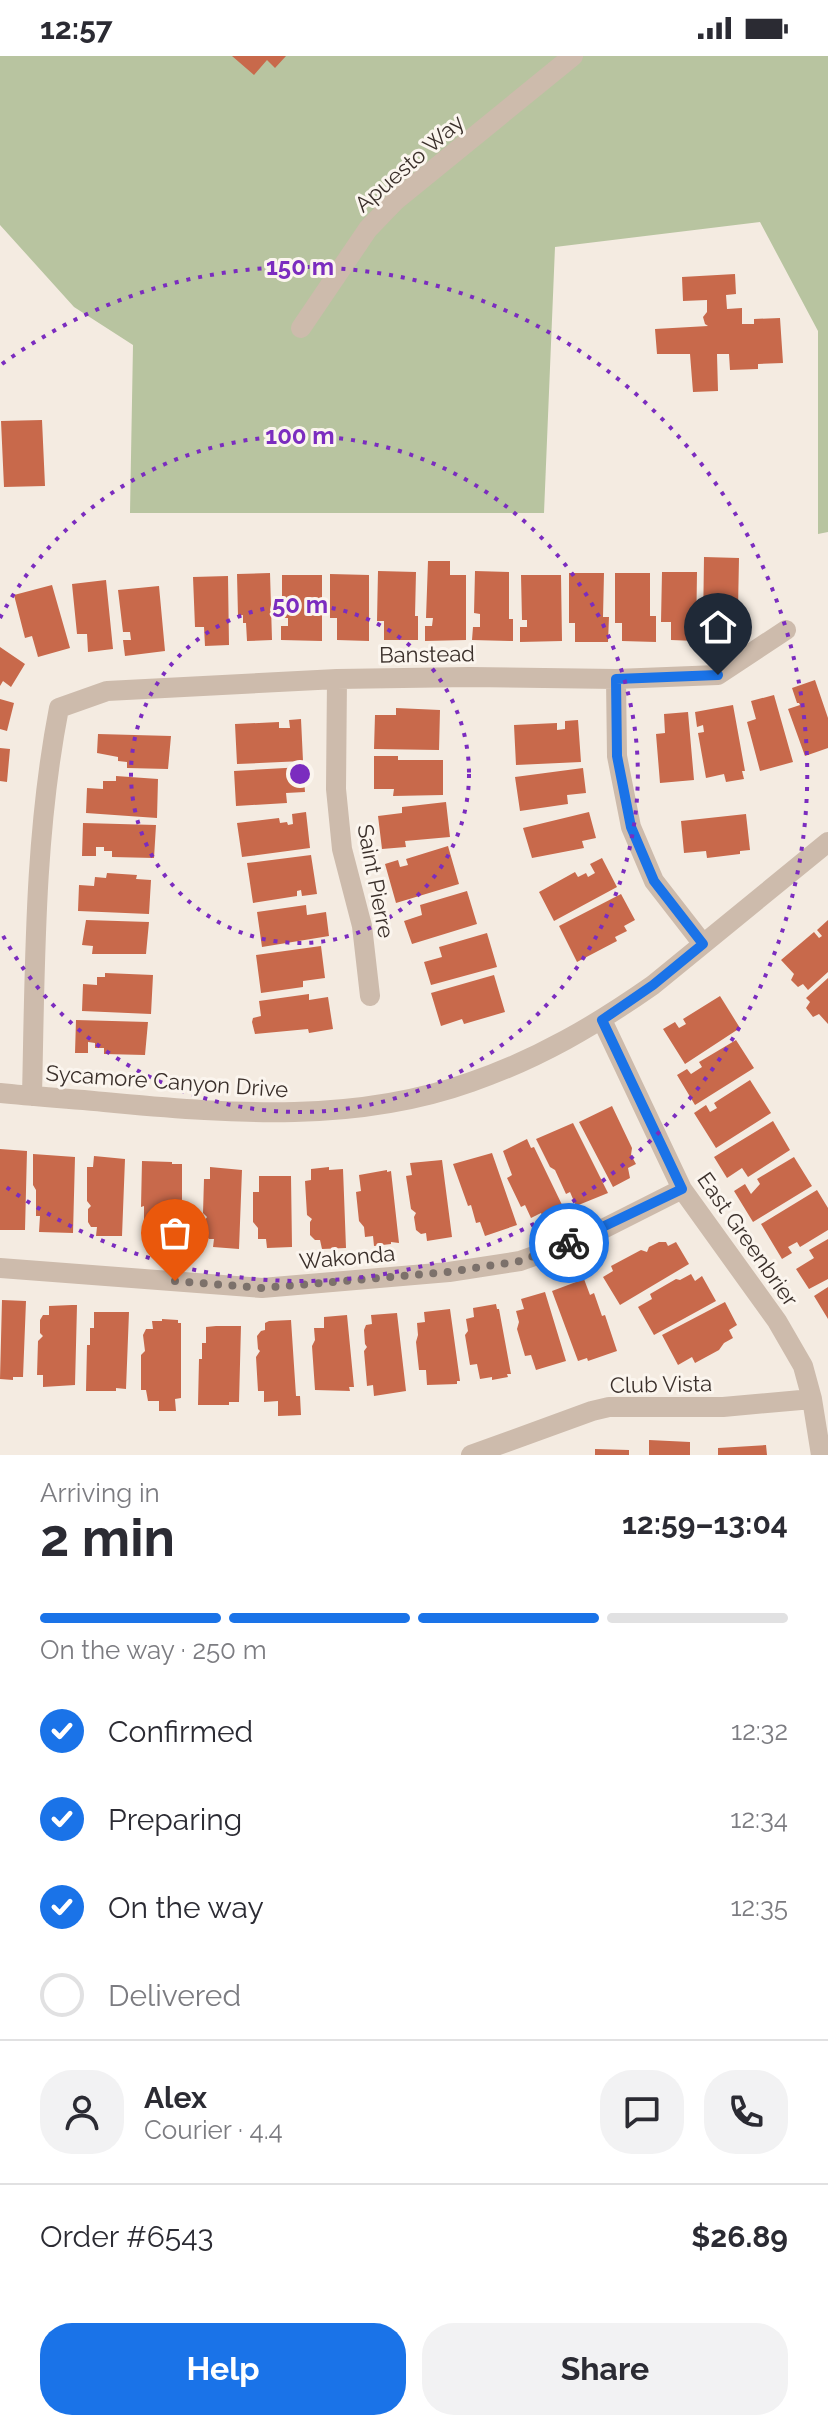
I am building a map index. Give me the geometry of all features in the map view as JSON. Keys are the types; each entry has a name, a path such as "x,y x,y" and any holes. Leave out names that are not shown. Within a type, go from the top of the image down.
{"street":[{"name":"Apuesto Way","path":"301,328 368,229 395,201 573,56"},
{"name":"Banstead","path":"32,1096 37,905 49,761 59,708 107,691 337,679 616,679 718,675 786,630"},
{"name":"Saint Pierre","path":"337,679 336,789 340,834 362,926 370,996"},
{"path":"616,679 617,756 631,827 654,881 703,944"},
{"name":"Sycamore Canyon Drive","path":"0,1093 207,1112 285,1114 399,1101 471,1082 564,1043 602,1020 653,985 827,845"},
{"name":"East Greenbrier","path":"602,1020 682,1189 777,1321 803,1366 821,1455"},
{"name":"Wakonda","path":"0,1268 262,1288 449,1272 520,1261 585,1238 682,1189"},
{"name":"Club Vista","path":"471,1455 609,1407 723,1407 812,1399"}],"green space":[{"path":"0,56 828,56 828,532 818,534 818,331 760,222 555,247 544,513 130,513 133,345 74,307 0,225"}],"building":[{"path":"232,56 286,56 275,68 267,60 254,75"},
{"path":"735,274 736,294 726,295 727,309 742,308 742,324 754,324 754,319 780,318 783,363 758,364 758,369 730,370 729,354 717,354 718,391 693,392 690,354 657,354 655,329 708,326 703,317 707,312 707,300 683,301 682,277"},
{"path":"42,420 45,486 4,487 1,421"},
{"path":"704,557 739,558 738,609 728,609 727,627 703,627"},
{"path":"428,561 450,561 450,575 466,575 466,640 425,641 425,626 432,626 433,618 426,618"},
{"path":"378,571 416,572 418,640 384,640 384,621 377,621"},
{"path":"475,571 509,572 509,619 513,619 513,641 472,640 473,627 480,627 480,614 474,613"},
{"path":"662,572 697,572 696,641 671,640 671,622 661,622"},
{"path":"270,573 272,640 247,641 246,623 243,623 243,615 238,616 237,574"},
{"path":"569,573 604,573 603,617 609,617 608,642 575,642 575,623 569,623"},
{"path":"615,573 650,573 650,616 656,616 656,642 622,641 622,623 615,623"},
{"path":"330,574 369,575 369,641 337,640 337,618 330,618"},
{"path":"282,575 322,575 322,641 281,640 281,626 288,626 288,618 282,618"},
{"path":"521,575 561,575 562,641 520,642 520,627 527,627 527,620 522,620"},
{"path":"228,576 229,645 205,646 204,627 195,627 193,577"},
{"path":"106,580 113,649 88,652 87,634 77,634 72,584"},
{"path":"52,585 70,648 38,657 32,636 25,638 14,595"},
{"path":"159,586 165,651 125,656 123,640 131,640 130,632 123,632 118,590"},
{"path":"0,647 25,664 11,687 3,681 0,686"},
{"path":"815,680 828,718 828,748 805,756 788,709 800,705 792,688"},
{"path":"774,695 793,762 760,771 747,722 756,719 751,701"},
{"path":"0,699 14,703 7,731 0,729"},
{"path":"733,705 744,779 726,782 724,774 706,778 698,733 704,732 703,725 697,727 695,712"},
{"path":"396,708 440,710 439,750 374,749 375,715 396,715"},
{"path":"688,712 694,780 660,783 656,734 665,733 664,714"},
{"path":"301,719 303,761 237,764 235,724 279,722 279,728 290,728 289,720"},
{"path":"578,720 581,762 516,765 514,725 557,723 557,730 565,729 565,721"},
{"path":"98,734 171,736 168,769 127,768 127,762 118,761 118,757 97,753"},
{"path":"0,748 10,749 7,782 0,781"},
{"path":"374,756 398,756 398,760 443,760 443,795 393,796 394,789 374,789"},
{"path":"303,767 305,792 286,793 287,803 236,806 234,771"},
{"path":"583,768 586,793 567,795 568,804 520,811 515,777"},
{"path":"116,776 158,779 157,818 86,813 87,788 103,789 103,781 116,781"},
{"path":"446,802 450,837 405,841 406,847 382,849 378,816 402,813 402,807"},
{"path":"306,812 310,848 242,857 237,823 279,818 280,823 287,822 288,825 293,824 292,814"},
{"path":"589,812 596,838 582,841 584,848 532,858 523,828"},
{"path":"746,814 750,850 707,858 706,851 684,853 681,821"},
{"path":"83,823 156,825 154,858 112,857 112,851 104,851 104,847 96,847 96,856 82,856"},
{"path":"448,846 459,884 396,903 385,864 398,860 400,867 408,865 406,859"},
{"path":"311,855 317,894 302,896 301,890 297,891 297,896 253,903 247,863"},
{"path":"602,858 617,887 554,921 539,892 575,872 578,877 586,873 588,877 595,873 590,864"},
{"path":"107,873 137,875 136,879 151,880 149,914 78,911 79,885 94,886 95,877 106,878"},
{"path":"467,891 477,924 412,944 404,921 422,915 420,905"},
{"path":"621,894 635,920 624,926 627,931 615,937 617,941 577,962 559,926"},
{"path":"306,905 307,915 326,912 329,936 262,947 257,912"},
{"path":"86,920 149,922 146,954 92,954 93,946 82,945"},
{"path":"828,920 828,972 808,990 803,984 798,987 791,980 794,974 781,960 814,932 819,938 822,936 817,930"},
{"path":"487,933 497,967 431,985 424,962 442,957 439,947"},
{"path":"321,946 325,978 303,981 303,987 261,993 256,955"},
{"path":"105,973 153,975 151,1014 82,1011 83,984 97,985 97,977 105,977"},
{"path":"494,975 505,1012 464,1024 462,1019 441,1026 431,993"},
{"path":"828,978 828,1024 819,1014 813,1017 806,1008 810,1002 806,998"},
{"path":"309,994 309,1000 328,997 333,1029 309,1033 308,1029 255,1034 252,1022 253,1018 261,1016 259,1001"},
{"path":"720,996 740,1028 685,1064 663,1029 675,1022 679,1028 686,1024 683,1019"},
{"path":"76,1020 148,1022 145,1055 104,1054 104,1048 95,1048 95,1043 88,1042 88,1053 75,1053"},
{"path":"736,1040 754,1068 695,1105 677,1075 687,1069 691,1074 702,1067 699,1062"},
{"path":"750,1080 771,1113 716,1148 694,1113 706,1105 710,1112 717,1108 714,1103"},
{"path":"612,1106 632,1148 631,1155 636,1164 628,1168 630,1178 613,1187 579,1122"},
{"path":"773,1121 790,1150 748,1177 742,1168 727,1178 714,1157"},
{"path":"573,1123 608,1193 576,1206 570,1192 566,1194 536,1139"},
{"path":"527,1139 531,1148 534,1147 565,1211 545,1222 541,1213 531,1218 525,1205 521,1207 507,1178 512,1175 503,1151"},
{"path":"0,1149 27,1151 25,1230 0,1230"},
{"path":"492,1153 517,1225 485,1236 480,1222 476,1223 471,1205 468,1206 453,1164"},
{"path":"33,1154 75,1157 73,1233 39,1232"},
{"path":"94,1156 125,1159 122,1236 96,1236 97,1227 91,1227 88,1222 91,1206 87,1201 87,1167 93,1167"},
{"path":"794,1157 812,1186 753,1222 734,1191 745,1184 751,1194 760,1184 757,1179"},
{"path":"442,1160 452,1237 427,1241 426,1233 416,1230 416,1213 411,1209 406,1176 412,1175 410,1163"},
{"path":"142,1161 182,1164 182,1241 148,1238 148,1223 144,1223 144,1206 141,1207"},
{"path":"210,1167 242,1170 239,1249 213,1247 214,1239 209,1239 205,1234 204,1179 210,1179"},
{"path":"329,1167 329,1170 343,1169 346,1248 322,1249 320,1240 310,1235 312,1219 307,1215 305,1181 311,1180 311,1169"},
{"path":"391,1171 399,1243 374,1246 373,1236 365,1237 364,1227 359,1221 356,1192 361,1191 359,1175"},
{"path":"259,1176 291,1176 292,1247 267,1248 266,1239 258,1239 258,1228 253,1222 253,1192 259,1192"},
{"path":"817,1190 828,1208 828,1230 800,1247 797,1242 788,1247 792,1253 782,1259 761,1224"},
{"path":"828,1239 828,1279 809,1289 796,1269 814,1258 809,1250"},
{"path":"666,1242 668,1246 676,1242 689,1264 620,1305 603,1277 613,1271 611,1266 641,1250 647,1252 649,1247"},
{"path":"691,1274 695,1281 702,1276 716,1301 654,1335 638,1307 652,1299 650,1294"},
{"path":"584,1279 590,1295 594,1293 602,1316 605,1315 617,1351 588,1361 587,1358 578,1361 552,1291"},
{"path":"828,1287 828,1319 814,1296"},
{"path":"545,1292 566,1361 536,1370 531,1355 525,1356 517,1329 516,1311 524,1309 521,1299"},
{"path":"2,1300 26,1301 23,1377 13,1377 13,1380 0,1379"},
{"path":"725,1302 737,1325 729,1330 733,1338 695,1363 692,1357 678,1365 662,1335"},
{"path":"496,1304 511,1374 492,1380 492,1377 480,1379 477,1364 470,1365 466,1319 474,1317 473,1308"},
{"path":"77,1305 75,1385 43,1387 43,1375 37,1375 38,1341 43,1336 40,1320 43,1315 49,1315 49,1306"},
{"path":"450,1309 460,1381 457,1384 427,1385 426,1370 419,1370 417,1323 425,1322 424,1312"},
{"path":"94,1312 129,1312 126,1389 86,1391 87,1345 90,1345 90,1328 94,1328"},
{"path":"397,1313 406,1391 374,1396 373,1385 367,1386 364,1330 366,1325 372,1324 371,1315"},
{"path":"347,1315 354,1387 349,1387 350,1391 315,1390 314,1328 324,1328 324,1317"},
{"path":"162,1319 181,1323 181,1398 175,1399 176,1411 159,1411 159,1401 148,1401 146,1390 141,1390 141,1355 145,1351 143,1335 146,1329 153,1329 152,1321"},
{"path":"291,1320 296,1396 300,1396 301,1415 278,1416 278,1401 264,1402 264,1391 258,1391 256,1357 260,1351 257,1336 265,1330 265,1323 269,1321"},
{"path":"241,1326 239,1402 198,1405 202,1343 206,1343 206,1327"},
{"path":"649,1440 690,1442 690,1455 649,1455"},
{"path":"766,1445 767,1455 718,1455 718,1448"},
{"path":"595,1449 629,1450 629,1455 595,1455"}],"way so far":[{"path":"175,1281 262,1288 449,1272 520,1261 569,1243"}],"route":[{"path":"569,1243 682,1189 602,1020 653,985 703,944 654,881 631,827 617,756 616,679 718,675"}]}
